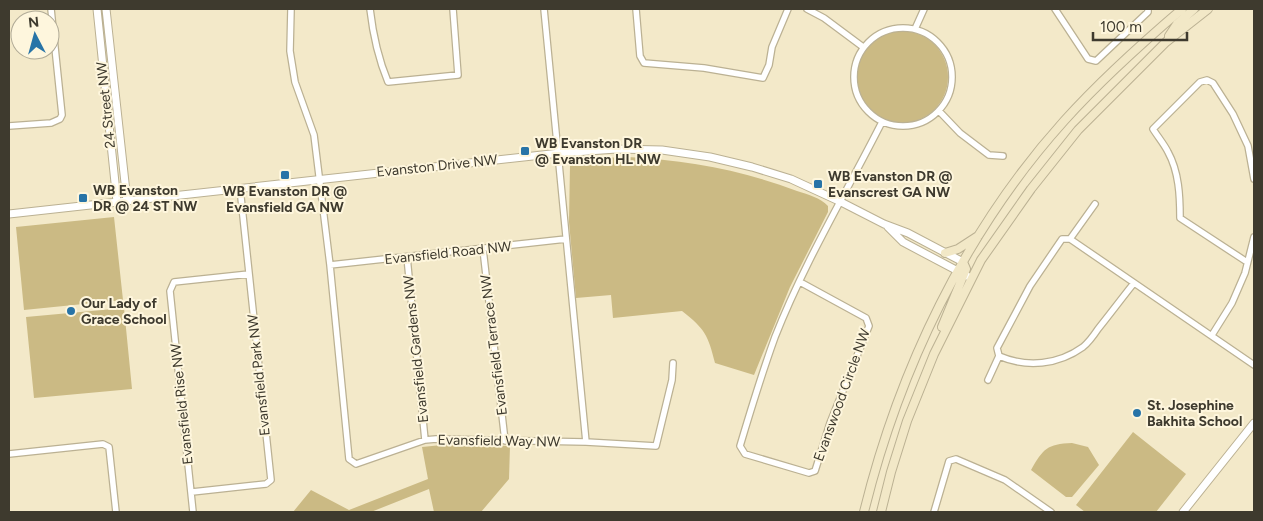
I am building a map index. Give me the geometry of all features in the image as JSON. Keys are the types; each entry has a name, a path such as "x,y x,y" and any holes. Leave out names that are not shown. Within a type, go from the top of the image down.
{"main road":[{"path":"881,512 907,421 933,348 964,275 963,262 979,234 1020,174 1063,121 1106,78 1182,9"},
{"path":"1166,42 1177,24 1194,9"},
{"path":"864,512 885,434 920,345 964,275 981,260 1030,189 1078,130 1166,42 1208,10"},
{"path":"945,253 958,249 979,234"},
{"path":"868,512 869,492"}],"street":[{"path":"9,126 51,123 60,119 62,115 51,9"},
{"name":"24 Street NW","path":"97,9 117,202"},
{"name":"24 Street NW","path":"106,9 127,200"},
{"name":"Evansfield Way NW","path":"291,9 289,35 292,66 300,97 314,135 330,265 349,460 356,464 425,440 452,438 656,446 672,380 672,363"},
{"path":"370,9 372,31 378,56 388,82 458,75 453,9"},
{"path":"544,9 560,153 566,240 586,442"},
{"path":"636,9 640,56 644,63 704,68 763,78 769,65 772,47 788,9"},
{"path":"807,9 824,18 864,47"},
{"path":"915,29 924,9"},
{"path":"1055,9 1088,59 1096,61 1148,12 1148,9"},
{"path":"915,29 931,36 943,48 950,63 952,80 948,97 939,111 926,120 912,126 897,126 882,122 862,106 856,95 853,82 857,58 874,37 887,30 915,29"},
{"path":"1247,262 1180,218 1180,193 1176,174 1169,153 1153,129 1200,82 1206,80 1213,83 1233,114 1248,146 1254,179"},
{"path":"939,111 960,133 989,154 1003,156"},
{"name":"Evanswood Circle NW","path":"800,282 866,318 868,326 850,369 814,471 809,473 745,454 740,446 776,337 800,282 882,122"},
{"name":"Evanston Drive NW","path":"9,214 560,153 616,149 662,150 710,157 791,179 884,224 908,233 963,262"},
{"name":"Evansfield Park NW","path":"192,492 266,484 271,480 240,188"},
{"path":"1070,239 1095,204"},
{"name":"Evanston Drive NW","path":"884,224 903,242 964,275"},
{"path":"1212,336 1232,302 1254,237"},
{"path":"1134,283 1085,346 1059,360 1029,364 1012,362 999,356 996,348 1030,286 1062,239 1070,239 1254,365"},
{"name":"Evansfield Road NW","path":"330,265 566,240"},
{"name":"Evansfield Terrace NW","path":"483,249 505,441"},
{"name":"Evansfield Gardens NW","path":"407,257 425,440"},
{"name":"Evansfield Rise NW","path":"194,512 170,291 174,282 248,274"},
{"path":"988,380 999,356"},
{"path":"1183,512 1254,423"},
{"path":"9,454 103,444 109,447 116,512"},
{"path":"934,512 948,461 956,459 1005,480 1051,512"}],"shaded area":[{"path":"902,31 920,35 934,45 944,59 948,77 944,95 934,109 920,119 902,123 884,119 870,109 860,95 856,77 860,59 870,45 884,35"},
{"path":"627,157 714,167 756,177 809,195 828,206 828,212 790,287 754,375 715,363 708,339 701,328 682,311 613,318 611,295 576,298 569,222 570,165 575,159"},
{"path":"114,217 123,300 24,310 16,227"},
{"path":"124,308 132,389 34,398 26,317"},
{"path":"1133,432 1186,474 1156,512 1085,512 1076,505"},
{"path":"1072,443 1088,447 1099,465 1072,497 1066,497 1031,470 1043,452 1051,446"},
{"path":"452,444 510,446 509,479 481,512 434,512 429,489 371,512 293,512 311,490 349,510 428,479 422,447"}],"place":[{"name":"WB Evanston DR @ Evanston HL NW","path":"525,151"},
{"name":"WB Evanston DR @ Evansfield GA NW","path":"285,175"},
{"name":"WB Evanston DR @ Evanscrest GA NW","path":"818,184"},
{"name":"WB Evanston DR @ 24 ST NW","path":"83,198"},
{"name":"Our Lady of Grace School","path":"71,311"},
{"name":"St. Josephine Bakhita School","path":"1137,413"}]}
